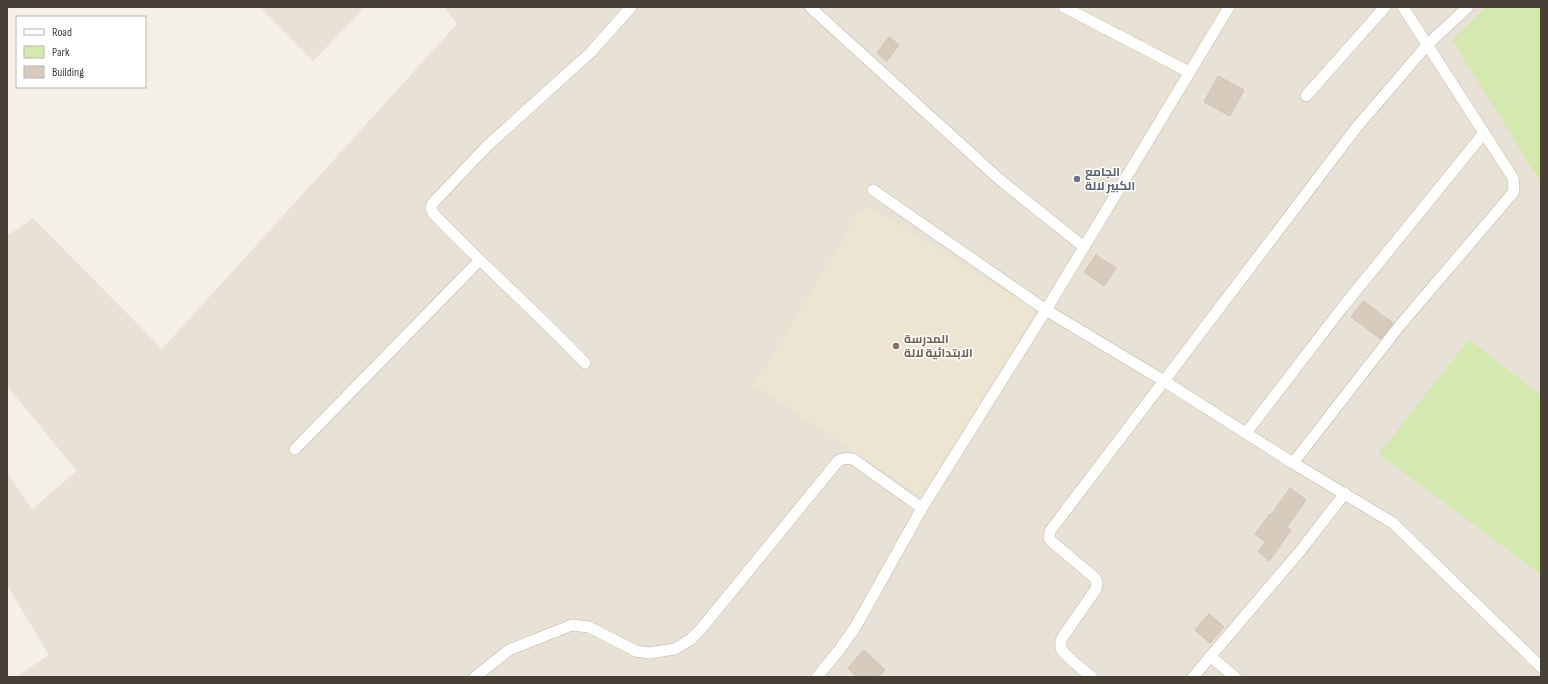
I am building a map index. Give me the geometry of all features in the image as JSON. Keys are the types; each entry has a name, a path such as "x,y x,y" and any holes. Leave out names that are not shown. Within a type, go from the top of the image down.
{"street":[{"path":"585,363 433,214 431,208 432,204 487,146 591,52 631,7"},
{"path":"810,7 999,179 1084,247"},
{"path":"1064,7 1188,72"},
{"path":"817,677 840,649 856,626 922,508 1046,310 1188,72 1229,7"},
{"path":"1306,96 1385,7"},
{"path":"1293,463 1401,324 1514,190 1513,178 1403,7"},
{"path":"1085,675 1063,651 1061,642 1062,638 1096,589 1098,582 1051,541 1050,531 1356,128 1428,44 1468,7"},
{"path":"1246,433 1342,308 1484,133"},
{"path":"873,190 1046,310 1164,381 1293,463 1393,523 1541,667"},
{"path":"295,449 480,261"},
{"path":"475,677 509,650 572,625 589,627 636,651 649,653 661,652 675,649 683,645 701,629 842,458 853,459 922,508"},
{"path":"1193,677 1302,550 1345,493"},
{"path":"1210,656 1234,677"}],"shaded area":[{"path":"260,7 365,7 313,61"},
{"path":"444,7 1541,7 1541,677 16,677 49,655 7,585 7,472 32,509 77,471 7,386 7,236 33,218 162,349 457,24"},
{"name":"المدرسة الابتدائية لالة","path":"873,209 1037,310 921,496 752,384 766,366 860,211"}],"green space":[{"path":"1486,7 1541,7 1541,183 1452,40"},
{"path":"1469,339 1541,396 1541,575 1379,454"}],"building":[{"path":"889,37 899,45 887,61 877,53"},
{"path":"1218,76 1244,90 1230,116 1204,102"},
{"path":"1096,255 1116,268 1104,286 1084,272"},
{"path":"1363,301 1393,323 1381,339 1351,317"},
{"path":"1290,488 1306,500 1287,527 1291,530 1269,561 1258,551 1266,542 1255,534 1270,514 1271,515"},
{"path":"1209,614 1224,627 1210,643 1195,630"},
{"path":"864,650 885,670 878,677 857,677 848,668"}],"place":[{"name":"الجامع الكبير لالة","path":"1077,179"},
{"name":"المدرسة الابتدائية لالة","path":"896,346"}]}
